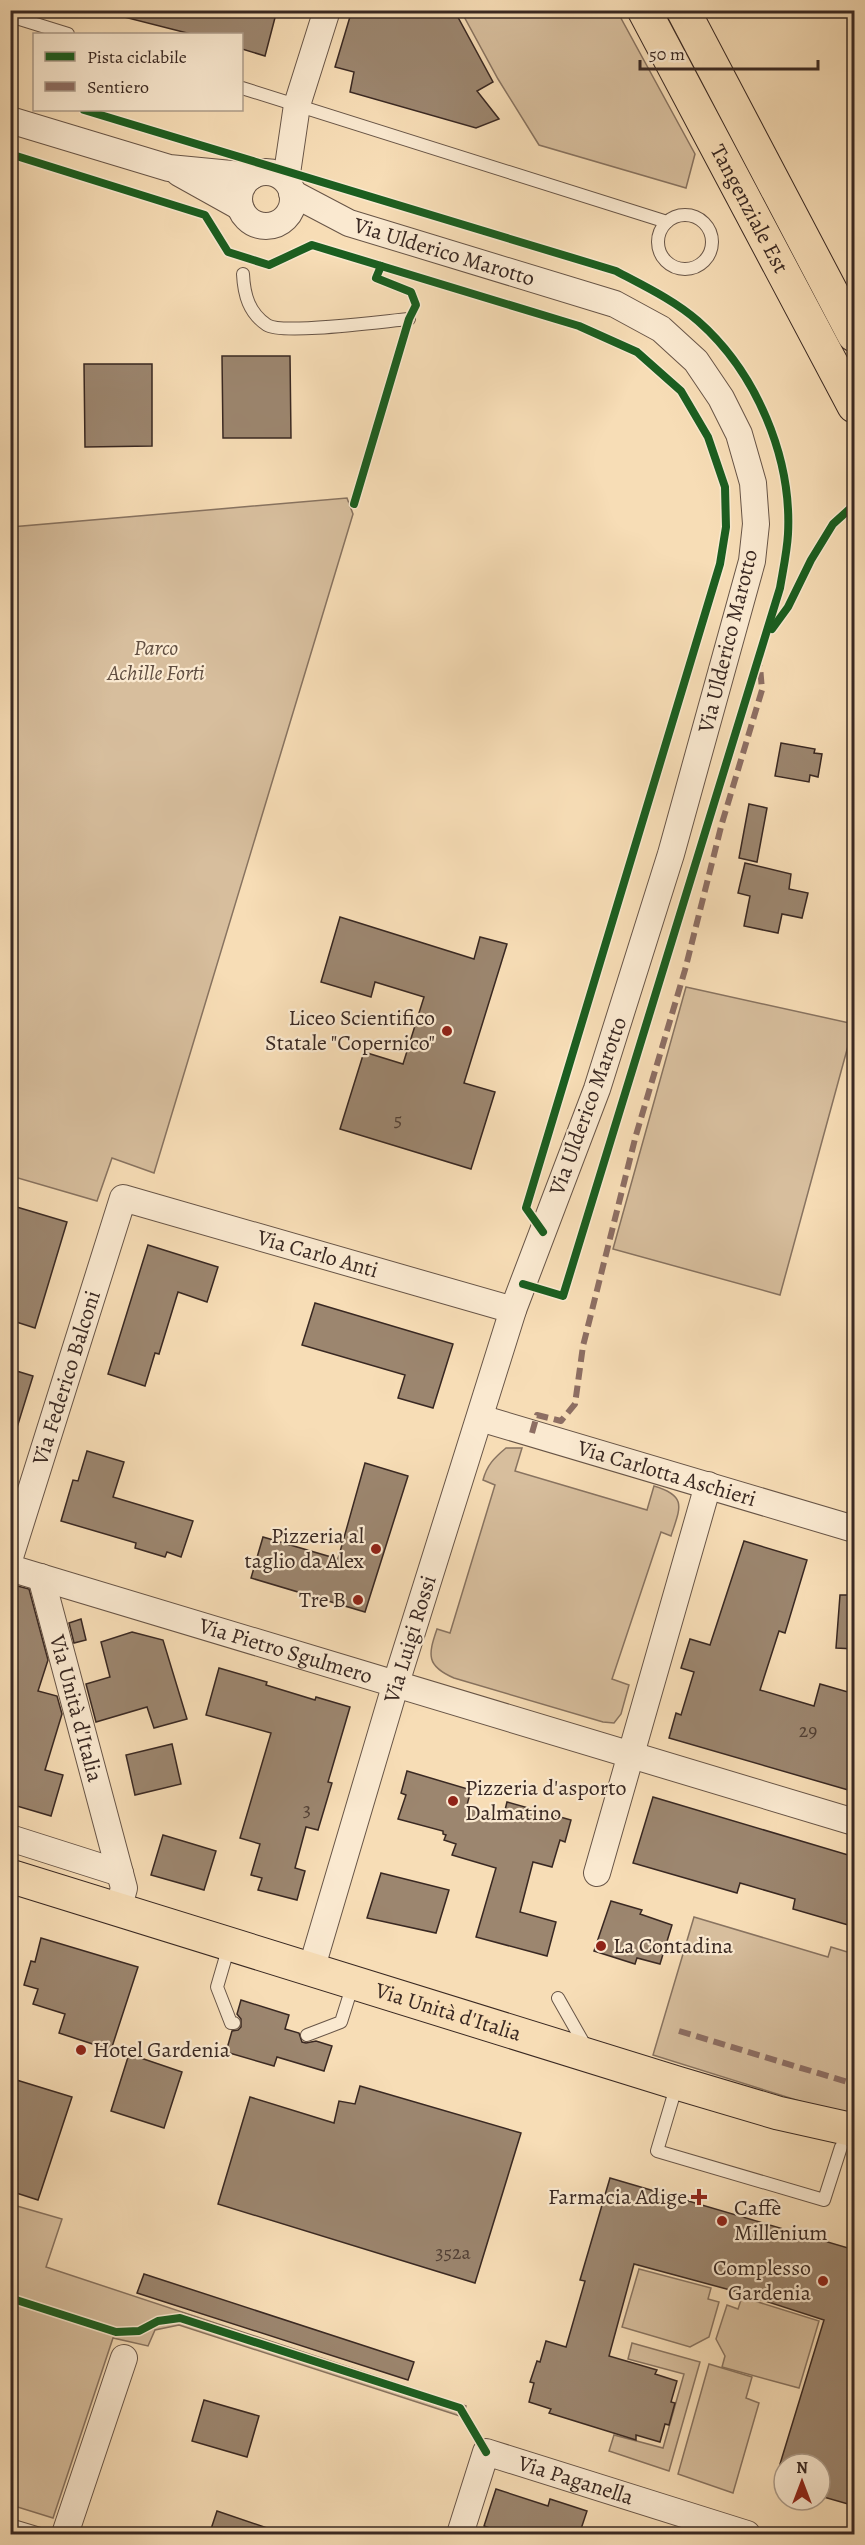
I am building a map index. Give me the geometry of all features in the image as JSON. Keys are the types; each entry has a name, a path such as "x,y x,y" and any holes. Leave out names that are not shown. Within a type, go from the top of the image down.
{"main road":[{"name":"Tangenziale Est","path":"644,10 855,406"},
{"name":"Tangenziale Est","path":"683,10 855,335"},
{"name":"Via Unità d'Italia","path":"10,1876 778,2113 850,2143"}],"street":[{"path":"282,220 292,206 289,187 297,105 327,10"},
{"path":"240,207 241,190 256,174 297,105"},
{"path":"10,120 169,168 240,207 250,220 258,224 267,226 282,220 349,223"},
{"path":"169,168 279,175 289,187"},
{"name":"Via Ulderico Marotto","path":"289,187 349,223 615,304 661,329 696,361 721,398 739,434 753,483 756,524 752,561 671,854 597,1089 513,1310"},
{"name":"Via Carlo Anti","path":"123,1198 513,1310"},
{"name":"Via Federico Balconi","path":"10,1557 123,1198"},
{"name":"Via Luigi Rossi","path":"311,1970 396,1683 513,1310"},
{"name":"Via Carlotta Aschieri","path":"480,1418 855,1529"},
{"path":"597,1873 708,1485"},
{"name":"Via Pietro Sgulmero","path":"10,1568 855,1822"},
{"name":"Via Unità d'Italia","path":"41,1577 124,1888 118,1910"},
{"path":"10,1838 120,1873"},
{"path":"65,2535 124,2358"},
{"name":"Via Paganella","path":"460,2535 486,2452 747,2535"}],"lane":[{"path":"10,16 65,33"},
{"path":"243,88 667,222 683,215 692,215 707,225 713,243 706,260 691,270 672,267 665,261 658,246 661,228 667,222"},
{"path":"243,274 250,310 269,327 295,329 409,319"},
{"path":"230,1945 217,1987 231,2023 234,2023"},
{"path":"307,2035 341,2022 353,1982"},
{"path":"558,1998 591,2055"},
{"path":"677,2083 657,2151 824,2200 850,2143"},
{"path":"10,2525 40,2535"}],"green space":[{"path":"461,11 617,11 695,154 686,188 539,145 498,79"},
{"name":"Parco Achille Forti","path":"347,498 353,514 154,1173 112,1158 97,1201 11,1176 11,527"},
{"path":"686,987 854,1024 780,1295 613,1249"},
{"path":"506,1448 522,1448 515,1471 647,1510 654,1486 672,1494 679,1504 671,1536 661,1532 612,1679 629,1685 621,1714 614,1723 603,1722 454,1678 438,1669 432,1659 432,1646 437,1629 450,1633 495,1485 483,1480 492,1462"},
{"path":"694,1917 828,1957 831,1947 854,1954 854,2118 653,2055"},
{"path":"10,2204 62,2219 46,2267 466,2406 463,2417 179,2325 155,2330 148,2346 113,2338 53,2518 11,2505"},
{"path":"639,2269 711,2288 708,2299 719,2302 709,2337 690,2347 622,2327"},
{"path":"742,2297 819,2321 799,2388 722,2367 725,2356 716,2339 727,2305 738,2309"},
{"path":"632,2343 700,2362 669,2471 609,2451 614,2435 663,2448 684,2374 628,2359"},
{"path":"709,2364 752,2377 746,2398 759,2403 733,2493 678,2474"}],"building":[{"path":"125,10 277,10 265,56 243,49 243,33 187,33 124,17"},
{"path":"352,10 454,10 493,82 477,91 499,119 476,128 350,92 354,72 335,67"},
{"path":"222,356 290,356 291,438 223,438"},
{"path":"84,364 152,364 152,446 85,447"},
{"path":"781,743 815,749 814,753 822,754 818,777 810,775 809,782 775,776"},
{"path":"749,804 767,808 757,862 739,858"},
{"path":"745,863 791,874 789,889 808,893 802,918 782,914 778,933 744,926 750,896 738,893"},
{"path":"340,917 474,959 480,937 507,944 464,1083 495,1092 471,1169 340,1129 364,1052 403,1064 424,997 375,982 371,997 321,982"},
{"path":"10,1205 67,1222 35,1328 10,1320"},
{"path":"148,1245 218,1267 207,1302 178,1292 159,1354 155,1353 145,1386 108,1374"},
{"path":"315,1303 453,1344 433,1408 398,1398 405,1375 302,1345"},
{"path":"10,1369 33,1376 15,1434 10,1433"},
{"path":"87,1451 124,1462 113,1497 193,1521 181,1557 167,1552 165,1557 135,1548 136,1543 61,1521 73,1480 78,1481"},
{"path":"365,1463 408,1476 365,1612 251,1578 263,1537 338,1559"},
{"path":"744,1541 807,1560 785,1633 779,1631 760,1690 814,1706 820,1684 855,1694 855,1792 669,1738 676,1713 681,1715 694,1672 681,1668 690,1639 710,1645"},
{"path":"10,1584 29,1589 48,1660 38,1691 57,1696 62,1714 45,1770 63,1775 51,1816 10,1804"},
{"path":"840,1595 855,1595 855,1649 836,1648"},
{"path":"81,1619 86,1640 74,1643 69,1623"},
{"path":"132,1632 163,1640 187,1719 154,1728 147,1707 96,1722 86,1684 110,1677 101,1642"},
{"path":"219,1668 267,1682 266,1685 315,1700 316,1697 350,1707 328,1782 332,1783 318,1830 306,1827 295,1868 305,1871 297,1900 258,1890 262,1878 251,1875 260,1844 240,1838 271,1733 206,1715"},
{"path":"172,1744 181,1784 135,1795 126,1755"},
{"path":"407,1771 471,1790 467,1805 503,1818 507,1802 571,1820 565,1842 560,1840 552,1867 533,1862 520,1912 556,1922 547,1956 476,1937 496,1868 452,1855 456,1844 444,1840 446,1835 443,1831 398,1819 406,1795 401,1793"},
{"path":"653,1797 855,1857 855,1927 793,1909 795,1899 740,1883 737,1893 633,1863"},
{"path":"163,1835 216,1851 204,1890 151,1875"},
{"path":"381,1873 449,1890 436,1933 367,1918"},
{"path":"611,1901 642,1910 640,1914 672,1925 660,1964 637,1958 635,1964 594,1951"},
{"path":"41,1938 138,1967 111,2050 59,2033 65,2014 33,2004 38,1989 24,1985 31,1961 35,1962"},
{"path":"241,2000 289,2015 285,2029 299,2033 302,2042 316,2041 332,2046 324,2071 277,2057 274,2066 226,2052 232,2031 241,2027 241,2019 237,2014"},
{"path":"129,2054 182,2072 164,2128 111,2111"},
{"path":"10,2078 72,2097 38,2200 10,2191"},
{"path":"360,2086 521,2133 475,2283 218,2204 250,2097 334,2123 339,2101 355,2104"},
{"path":"610,2178 855,2250 855,2506 832,2499 832,2452 784,2452 824,2320 734,2291 634,2264 609,2356 657,2370 655,2374 677,2381 671,2402 675,2403 669,2425 665,2424 660,2442 636,2435 636,2440 549,2413 551,2409 529,2402 534,2383 530,2382 537,2361 540,2362 546,2341 566,2347 585,2281 580,2280"},
{"path":"144,2274 414,2362 408,2380 137,2293"},
{"path":"204,2400 259,2416 247,2457 192,2441"},
{"path":"496,2489 548,2506 550,2499 587,2511 579,2535 510,2535 484,2526"},
{"path":"217,2511 276,2531 275,2535 209,2535"}],"marked path":[{"path":"532,1433 537,1415 561,1421 575,1404 583,1346 636,1135 685,970 722,823 762,690 760,666"},
{"path":"679,2031 854,2084"}],"cycle path":[{"path":"87,111 616,271 689,313 719,342 753,391 777,446 788,505 788,534 780,588 563,1296 523,1284"},
{"path":"10,154 205,215 228,252 269,265 312,245 579,326 637,352 681,391 708,437 725,487 726,527 720,564 526,1208 543,1232"},
{"path":"354,504 409,319 416,305 411,292 376,278 381,266"},
{"path":"772,629 788,607 811,560 833,524 854,505"},
{"path":"10,2298 116,2332 139,2331 158,2321 180,2318 460,2408 486,2452"}],"place":[{"name":"Liceo Scientifico Statale \"Copernico\"","path":"447,1031"},
{"name":"Pizzeria al taglio da Alex","path":"376,1549"},
{"name":"Tre B","path":"358,1600"},
{"name":"Pizzeria d'asporto Dalmatino","path":"453,1801"},
{"name":"La Contadina","path":"601,1946"},
{"name":"Hotel Gardenia","path":"81,2050"},
{"name":"Farmacia Adige","path":"699,2197"},
{"name":"Caffè Millenium","path":"722,2221"},
{"name":"Complesso Gardenia","path":"823,2281"}]}
